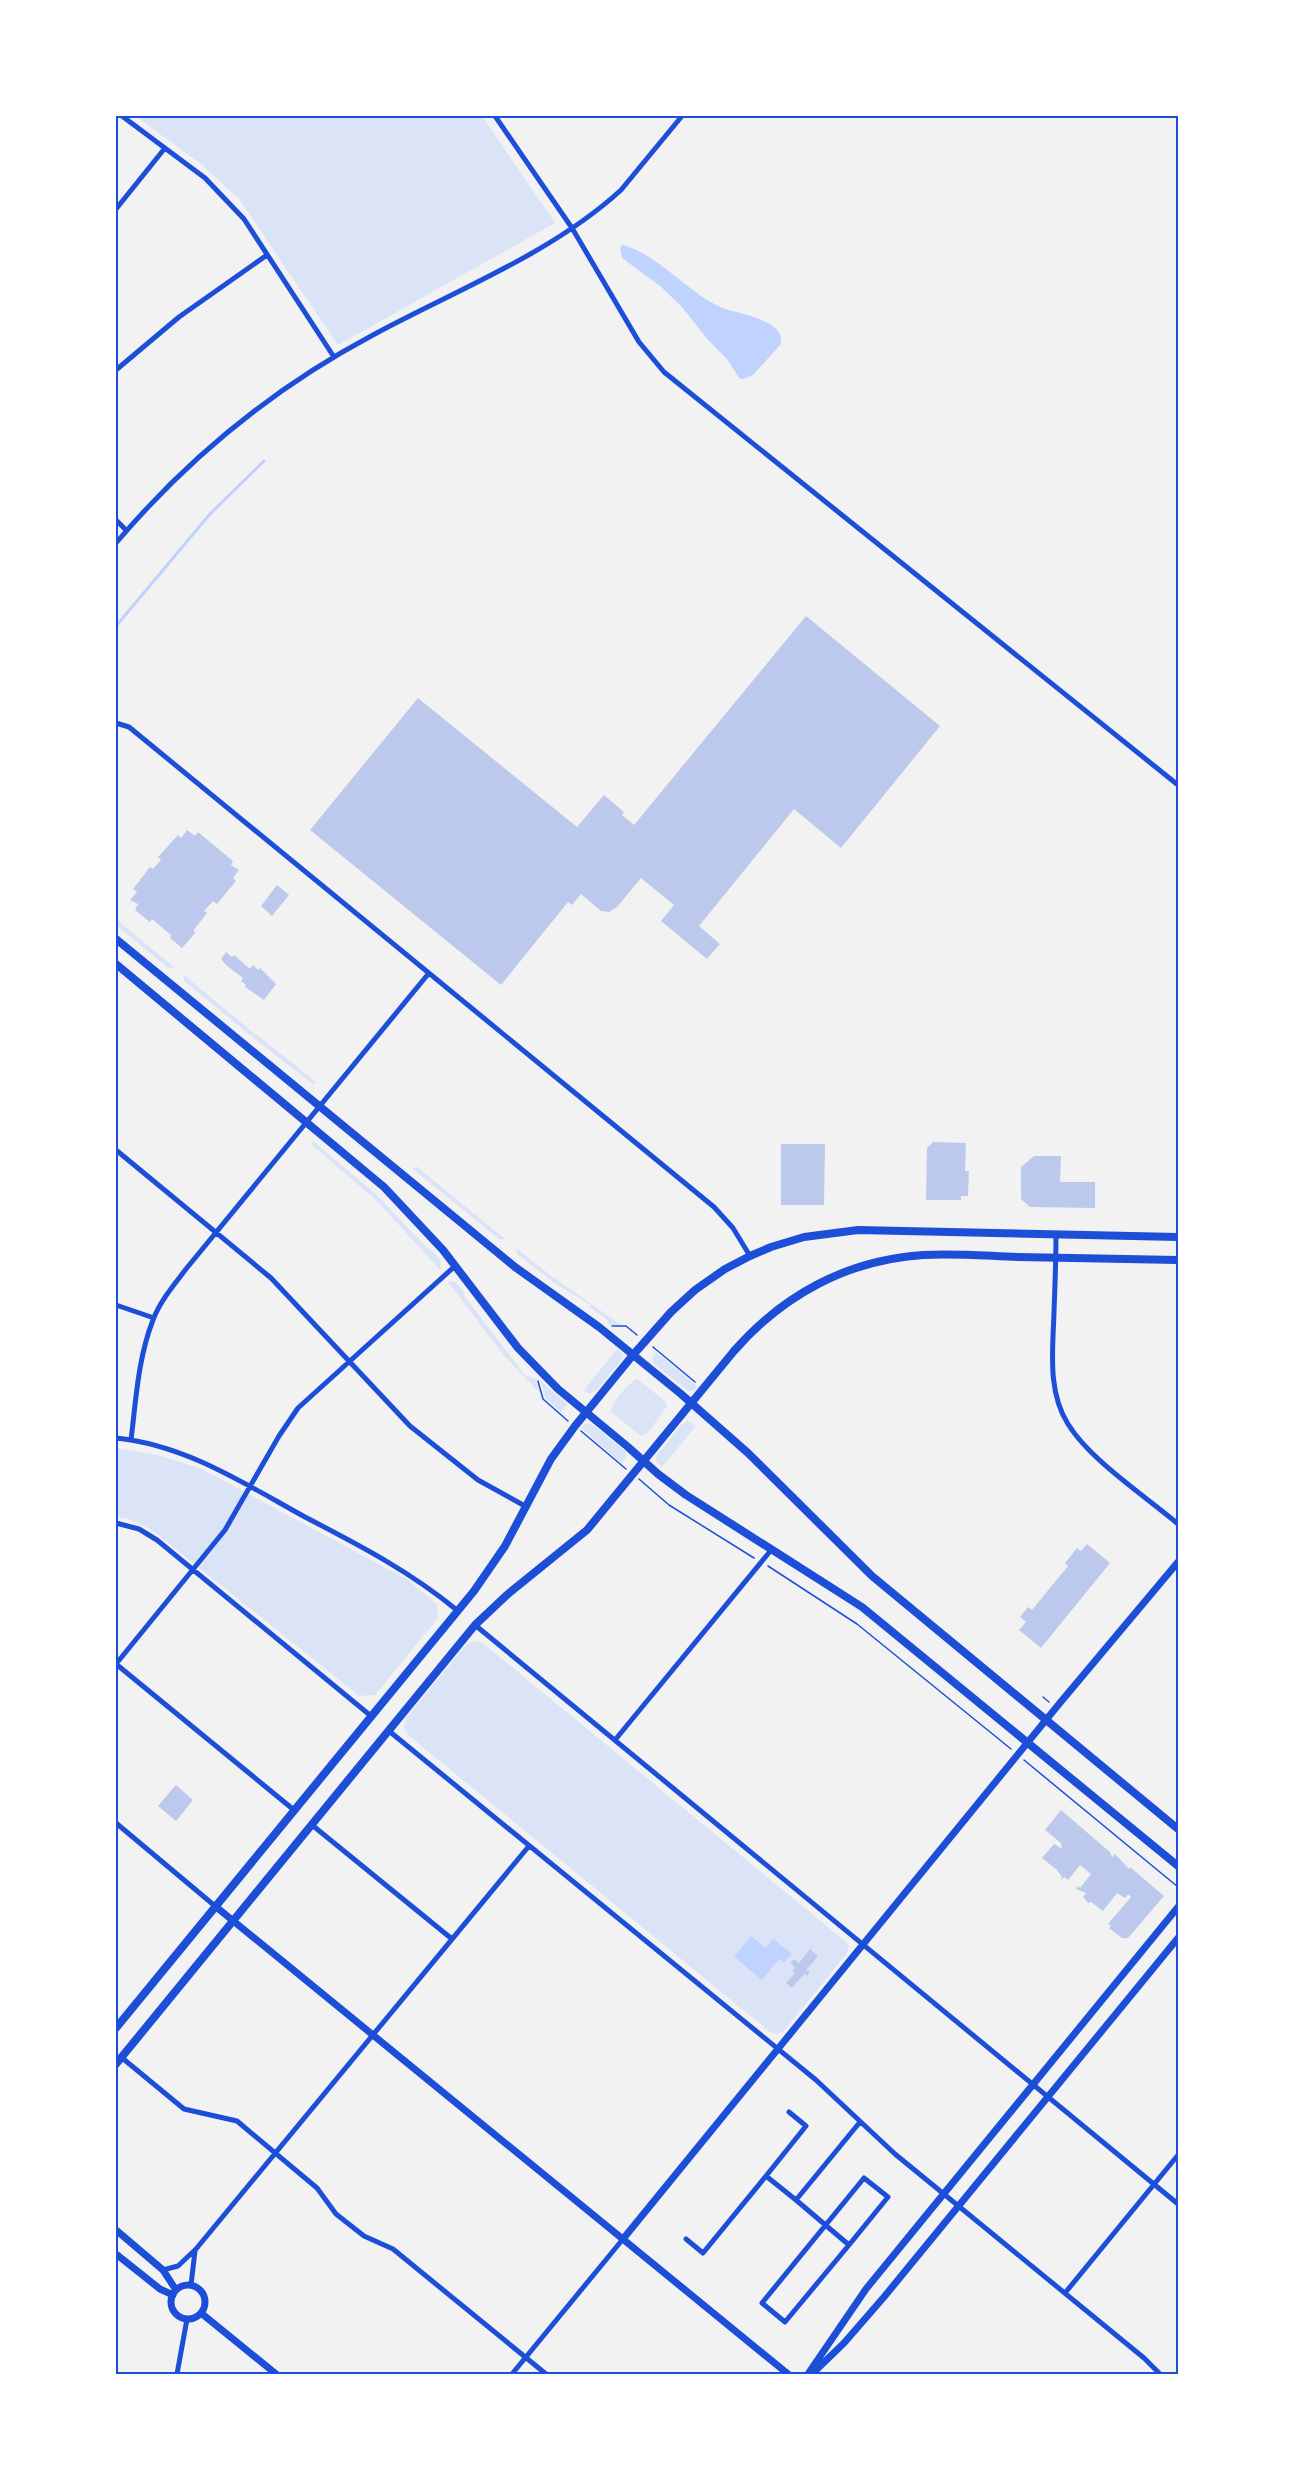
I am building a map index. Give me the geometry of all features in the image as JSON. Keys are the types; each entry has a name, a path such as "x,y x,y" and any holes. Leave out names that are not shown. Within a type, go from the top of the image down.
{"main road":[{"path":"116,939 515,1267 633,1355 691,1403 755,1461 863,1568 1179,1829"},
{"path":"116,964 396,1198 455,1266 523,1353 553,1385 686,1495 837,1589 873,1615 1179,1866"},
{"path":"116,2027 491,1569 545,1469 586,1412 671,1312 695,1290 750,1256 792,1240 839,1231 1179,1237"},
{"path":"118,2061 475,1625 508,1594 577,1540 600,1516 740,1344 769,1316 801,1293 837,1275 881,1261 924,1255 1179,1260"}],"street":[{"path":"122,116 205,178 244,219 334,357"},
{"path":"495,116 572,228 639,342 664,372 1179,785"},
{"path":"116,543 167,487 222,437 280,392 334,357 518,261 572,228 621,190 682,116"},
{"path":"116,208 165,148"},
{"path":"116,370 186,312 267,255"},
{"path":"116,520 126,530"},
{"path":"116,723 129,727 714,1207 733,1228 750,1256"},
{"path":"131,1440 140,1371 154,1318 186,1269 429,973"},
{"path":"116,1150 271,1278 394,1410 419,1433 478,1480 525,1506"},
{"path":"1056,1234 1053,1372 1056,1393 1063,1415 1084,1445 1179,1524"},
{"path":"294,1810 116,1664 225,1530 294,1412 455,1266"},
{"path":"116,1305 154,1318"},
{"path":"116,1438 156,1445 220,1470 407,1573 458,1611"},
{"path":"116,1523 141,1530 193,1569 371,1716"},
{"path":"615,1740 772,1549"},
{"path":"512,2374 779,2050 1129,1618 1179,1562"},
{"path":"475,1625 1179,2204"},
{"path":"389,1731 826,2089 890,2150 1144,2358 1160,2374"},
{"path":"116,1824 788,2374"},
{"path":"312,1825 452,1940"},
{"path":"163,2270 178,2266 196,2249 529,1846"},
{"path":"810,2374 866,2289 1179,1907"},
{"path":"810,2374 864,2320 1179,1938"},
{"path":"118,2061 184,2109 237,2121 317,2187 336,2214 364,2236 393,2249 546,2374"},
{"path":"686,2239 703,2253 766,2176 806,2126 789,2112"},
{"path":"796,2200 860,2122"},
{"path":"1065,2293 1179,2155"},
{"path":"766,2176 849,2245"},
{"path":"864,2178 888,2198 849,2245 785,2322 762,2303 864,2178"},
{"path":"116,2230 163,2270 175,2292 171,2306 173,2311 187,2319 201,2313 205,2302 201,2291 191,2285"},
{"path":"191,2285 196,2249"},
{"path":"116,2254 160,2289 175,2292 191,2285"},
{"path":"201,2313 276,2374"},
{"path":"177,2374 187,2319"}],"path":[{"path":"626,1326 636,1334"},
{"path":"657,1351 699,1385"},
{"path":"543,1400 570,1422"},
{"path":"580,1430 620,1465"},
{"path":"643,1482 669,1505 857,1624 998,1739"},
{"path":"1035,1769 1179,1887"}],"shaded area":[{"path":"135,116 482,116 555,223 338,345 239,199 201,164"},
{"path":"116,919 175,968 168,968 116,925"},
{"path":"184,975 254,1033 251,1036 184,981"},
{"path":"255,1033 316,1082 314,1085 252,1037"},
{"path":"313,1141 377,1195 427,1248 435,1253 441,1261 440,1270 377,1201 311,1144"},
{"path":"416,1166 505,1239 499,1239 413,1169"},
{"path":"516,1248 621,1325 609,1325 607,1320 590,1307 591,1305 557,1285 517,1254"},
{"path":"454,1281 525,1375 536,1379 541,1394 504,1356 448,1282"},
{"path":"617,1349 623,1354 623,1358 596,1391 589,1394 584,1390"},
{"path":"656,1352 698,1387 694,1391 688,1391 654,1364 652,1359"},
{"path":"637,1379 665,1401 667,1406 647,1434 641,1436 611,1412 621,1393"},
{"path":"541,1381 567,1404 561,1412 545,1398"},
{"path":"688,1421 696,1426 662,1467 656,1461 657,1455 682,1424"},
{"path":"585,1424 592,1424 625,1451 626,1457 622,1464 581,1428"},
{"path":"116,1448 158,1455 202,1469 408,1580 437,1604 438,1618 375,1695 359,1696 152,1530 126,1518 116,1517"},
{"path":"474,1641 484,1644 846,1942 849,1947 847,1953 784,2031 777,2034 770,2032 408,1735 404,1727 406,1718 465,1646"}],"water":[{"path":"623,245 649,257 712,303 770,325 781,337 780,345 753,375 743,379 739,378 727,359 708,340 682,307 660,286 622,258 620,247"},
{"path":"751,1936 766,1948 773,1939 792,1954 784,1963 779,1959 762,1980 734,1957"}],"building":[{"path":"806,616 940,726 841,848 794,809 699,926 720,944 707,959 661,921 674,905 641,878 617,907 609,912 601,911 581,894 572,905 568,902 501,985 310,830 418,698 577,827 604,795 624,812 622,815 634,825"},
{"path":"187,830 195,836 198,832 233,861 231,865 239,870 233,878 236,881 217,904 213,901 204,911 207,913 193,931 196,932 182,948 152,919 150,922 135,910 138,904 130,900 137,892 133,889 150,867 153,869 161,860 158,857 178,835 181,838"},
{"path":"277,885 289,895 272,916 261,906"},
{"path":"226,952 232,957 234,955 250,969 253,965 258,970 260,968 276,984 264,1000 245,987 246,985 241,981 243,978 221,959"},
{"path":"933,1142 966,1143 965,1171 969,1171 968,1196 961,1196 961,1200 926,1200 927,1148"},
{"path":"781,1144 825,1144 824,1205 781,1205"},
{"path":"1034,1156 1061,1156 1060,1182 1095,1182 1095,1208 1030,1207 1021,1199 1021,1167"},
{"path":"1087,1544 1110,1563 1041,1648 1019,1630 1026,1622 1020,1617 1028,1607 1032,1610 1068,1566 1065,1563 1077,1548 1081,1551"},
{"path":"176,1785 193,1800 176,1821 158,1806"},
{"path":"1061,1810 1113,1857 1115,1854 1129,1869 1130,1867 1164,1896 1128,1938 1122,1938 1109,1928 1111,1926 1108,1924 1131,1897 1128,1894 1125,1898 1117,1893 1103,1911 1091,1902 1088,1903 1083,1897 1086,1893 1076,1889 1078,1886 1080,1888 1091,1874 1080,1865 1068,1880 1065,1877 1061,1880 1062,1877 1057,1870 1042,1858 1054,1844 1062,1849 1061,1843 1045,1830"},
{"path":"810,1949 818,1956 806,1970 810,1972 807,1976 804,1974 792,1988 786,1983 795,1973 792,1971 795,1967 790,1963 794,1959 799,1963"}],"waterway":[{"path":"116,626 210,514 264,461"}]}
